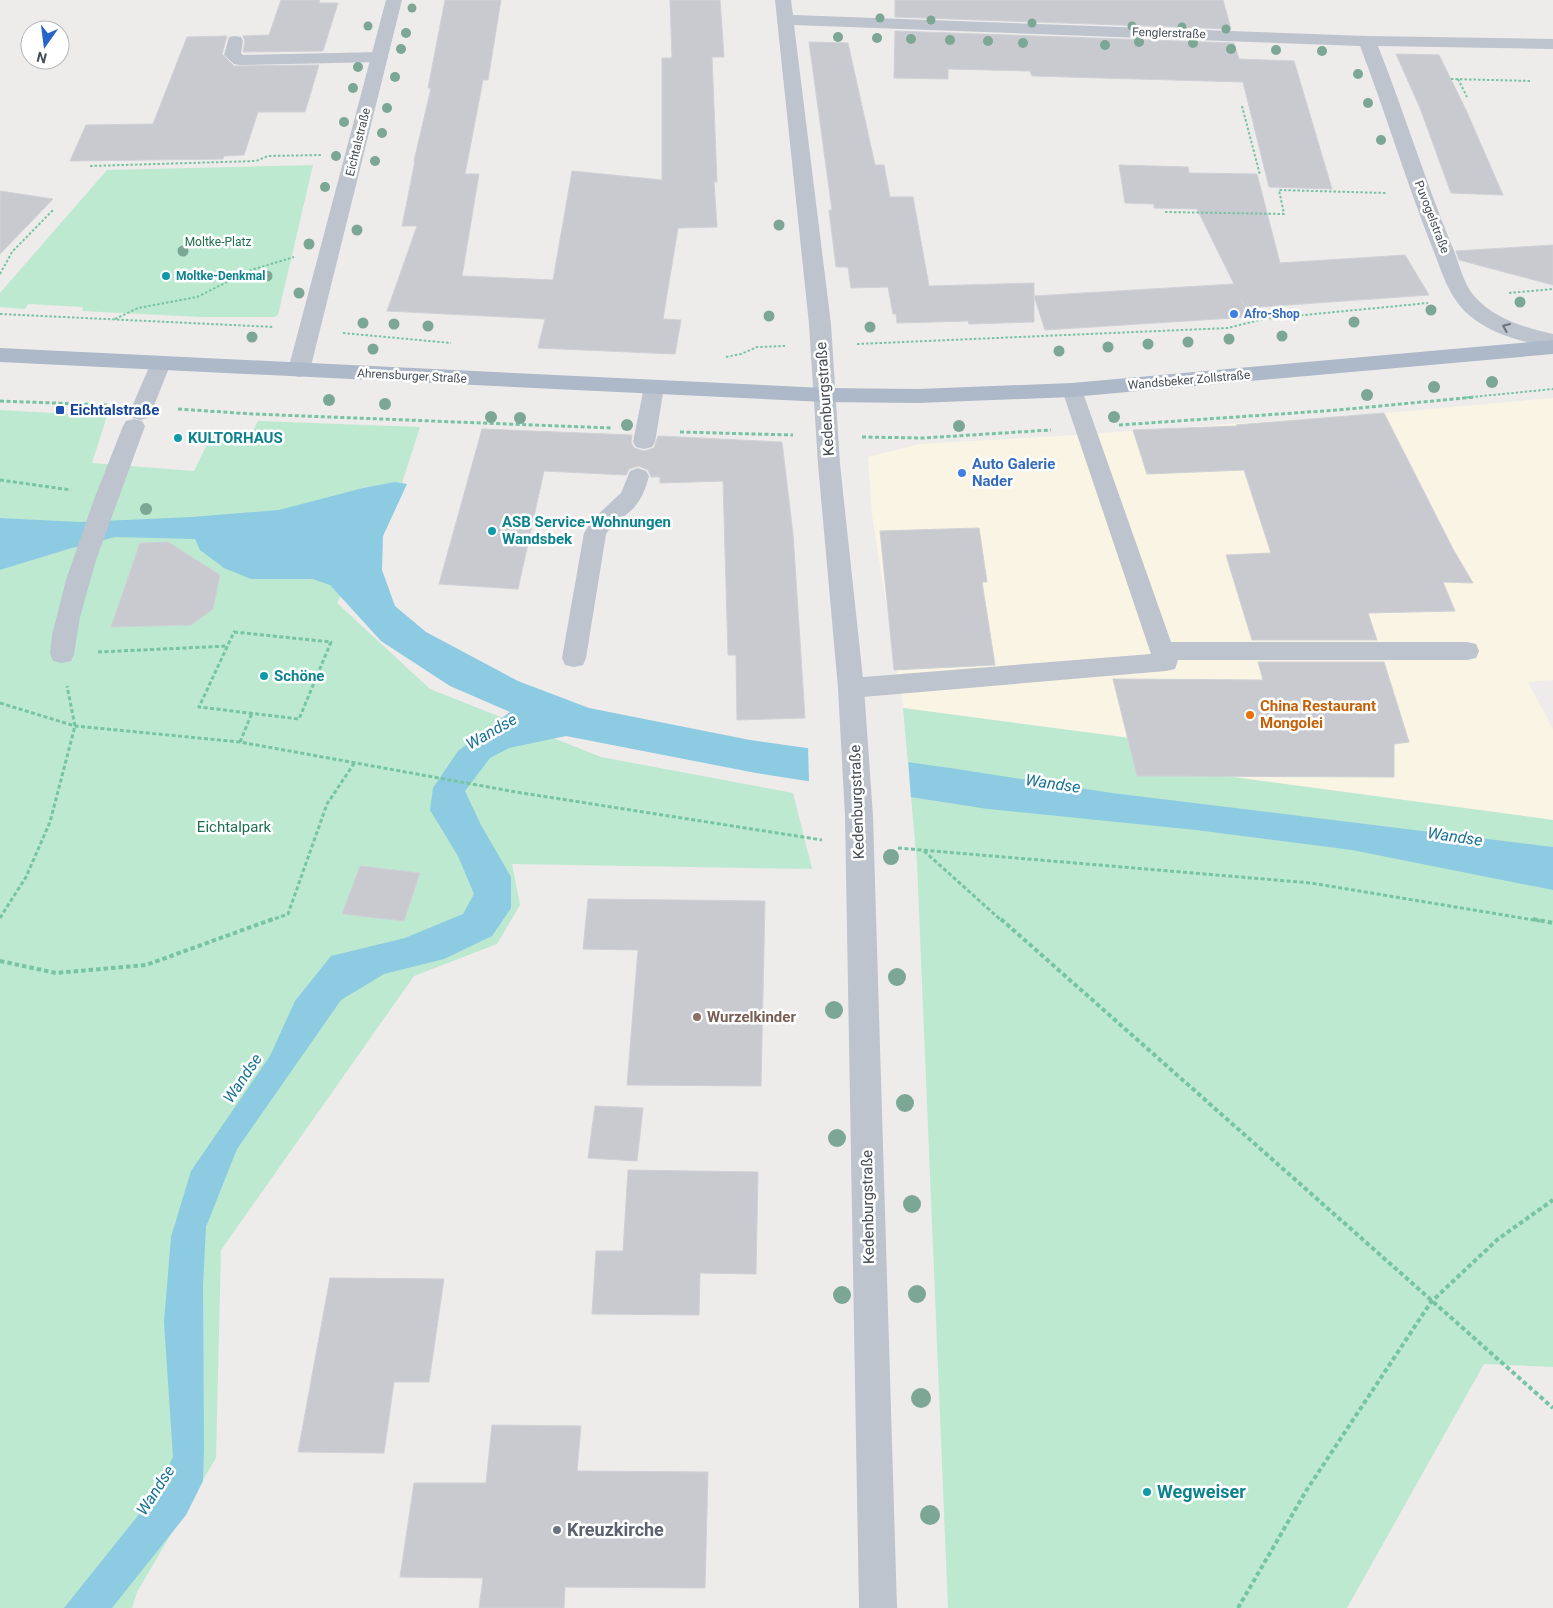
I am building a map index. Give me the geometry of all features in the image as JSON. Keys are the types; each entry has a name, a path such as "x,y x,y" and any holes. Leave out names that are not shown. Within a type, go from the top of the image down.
{"main road":[{"name":"Wandsbeker Zollstraße","path":"824,395 918,396 1072,390 1553,347"},
{"name":"Ahrensburger Straße","path":"0,355 824,395"}],"street":[{"name":"Eichtalstraße","path":"299,370 394,0"},
{"name":"Fenglerstraße","path":"784,10 1368,41 1553,44"},
{"name":"Kedenburgstraße","path":"784,10 821,345 826,436 854,730 858,816 878,1608"},
{"name":"Puvogelstraße","path":"1368,41 1433,224 1465,298 1475,309 1498,324 1531,336 1553,341"}],"lane":[{"path":"235,41 232,56 240,60 380,57"},
{"path":"62,654 63,631 102,504 161,363"},
{"path":"645,436 654,387"},
{"path":"851,688 1166,662 1072,390"},
{"path":"574,658 595,533 605,520 630,499 636,488 638,476"},
{"path":"1163,651 1467,651"}],"path":[{"path":"1451,79 1532,81"},
{"path":"1458,79 1466,97"},
{"path":"1242,106 1260,175"},
{"path":"90,166 256,161 268,156 355,154"},
{"path":"1275,190 1423,194"},
{"path":"1165,212 1284,214 1279,190"},
{"path":"0,274 12,252 54,209"},
{"path":"114,320 138,308 197,297 272,262 329,252"},
{"path":"718,359 741,354 757,347 1228,328 1263,319 1396,307 1553,289"},
{"path":"0,314 260,326 455,344"},
{"path":"0,401 139,415 253,414 645,436 923,438 1338,410 1553,389"},
{"path":"0,480 102,504"},
{"path":"234,632 331,642 299,719 252,713 199,707 234,632"},
{"path":"0,918 26,877 50,822 76,726 69,703 62,654 228,646"},
{"path":"0,704 76,726 240,742 516,792 818,840"},
{"path":"240,742 252,713"},
{"path":"0,962 56,973 146,965 288,914 327,804 355,762"},
{"path":"894,847 1310,882 1553,923"},
{"path":"924,850 1431,1302 1553,1408"},
{"path":"1238,1608 1306,1491 1431,1302 1498,1239 1553,1200"}],"shaded area":[{"path":"1553,398 1553,680 1528,682 1553,729 1553,820 1203,773 1141,776 1130,738 903,708 872,516 868,457 920,444 1384,413"}],"green space":[{"name":"Moltke-Platz","path":"313,165 278,315 274,317 202,317 82,311 83,307 28,304 25,309 0,307 0,293 107,170"},
{"name":"Eichtalpark","path":"0,410 107,416 92,463 194,471 213,432 251,435 258,421 420,427 402,483 337,603 430,689 601,757 793,793 812,869 512,864 520,905 497,944 414,976 221,1250 216,1458 137,1592 132,1608 0,1608 0,570 72,548 79,523 0,518"},
{"path":"903,708 1130,738 1142,776 1203,773 1553,820 1553,1367 1484,1364 1347,1608 948,1608 917,863"}],"water":[{"name":"Wandse","path":"395,482 407,484 383,536 382,570 395,606 426,632 518,681 589,708 750,740 1112,793 1553,847 1553,890 1352,850 1196,830 988,809 756,773 566,736 509,748 490,758 465,791 481,825 511,877 511,908 492,936 444,959 384,974 341,1000 237,1149 206,1227 203,1285 203,1481 186,1515 112,1608 64,1608 152,1498 173,1457 164,1322 171,1237 191,1171 270,1056 295,1001 331,956 405,938 463,914 474,894 458,856 430,810 433,788 458,751 510,712 450,686 381,641 330,585 313,579 251,579 224,568 200,550 195,539 115,537 0,570 0,518 80,522 192,517 279,510 363,488"}],"pier":[{"path":"808,745 908,759 911,799 809,783"}],"building":[{"path":"281,0 320,0 319,3 338,3 323,51 243,52 245,41 243,36 269,35"},
{"path":"445,0 501,0 488,80 483,80 465,174 479,174 462,276 553,280 572,171 662,180 662,58 672,58 670,0 720,0 724,57 712,57 717,182 714,182 717,227 678,228 663,319 681,320 675,354 538,348 545,319 387,311 417,226 402,226 414,161 431,88 428,88"},
{"path":"895,0 1223,0 1231,29 895,17"},
{"path":"895,31 1234,43 1239,59 1294,61 1332,189 1269,187 1243,82 1032,76 1030,71 948,69 948,79 894,78"},
{"path":"227,36 222,54 234,66 319,65 305,112 258,112 244,155 224,156 223,159 70,161 86,125 153,124 187,37"},
{"path":"809,42 848,43 875,165 884,165 890,197 913,197 929,286 1034,283 1034,322 969,324 968,321 897,323 896,314 893,314 888,287 851,288 848,267 836,267 829,210 832,210"},
{"path":"1396,54 1439,55 1466,110 1503,195 1451,193 1420,108"},
{"path":"1119,165 1188,167 1189,173 1257,174 1280,263 1405,255 1429,295 1245,308 1249,317 1045,330 1034,296 1234,284 1197,209 1154,208 1154,204 1125,203"},
{"path":"0,191 53,199 0,254"},
{"path":"1553,245 1553,285 1459,260 1456,251"},
{"path":"1384,413 1453,549 1473,583 1443,582 1455,611 1368,613 1377,640 1252,640 1226,555 1271,553 1244,470 1147,474 1133,430 1237,426"},
{"path":"482,429 632,435 631,442 634,448 644,451 654,448 658,436 782,442 793,534 805,718 737,720 736,655 728,655 723,481 660,483 660,477 651,477 648,470 639,466 629,469 626,475 544,471 518,589 439,584"},
{"path":"979,528 987,582 982,582 995,665 894,670 880,531"},
{"path":"168,542 220,575 213,609 191,625 111,627 140,543"},
{"path":"1258,662 1384,662 1409,742 1394,744 1394,777 1137,776 1113,679 1263,680"},
{"path":"360,866 420,873 404,921 342,914"},
{"name":"Wurzelkinder","path":"588,899 765,901 761,1086 627,1085 638,950 583,949"},
{"path":"595,1106 643,1108 637,1161 588,1158"},
{"path":"628,1170 758,1172 756,1274 700,1273 699,1315 592,1314 596,1251 623,1251"},
{"path":"330,1278 444,1279 429,1382 394,1382 384,1453 298,1452"},
{"name":"Kreuzkirche","path":"492,1425 581,1426 577,1471 708,1472 705,1588 565,1587 564,1608 479,1608 483,1578 400,1577 414,1483 486,1483"}],"place":[{"name":"Moltke-Denkmal","path":"166,276"},
{"name":"Afro-Shop","path":"1234,314"},
{"name":"Eichtalstraße","path":"60,410"},
{"name":"KULTORHAUS","path":"178,438"},
{"name":"Auto Galerie Nader","path":"962,473"},
{"name":"ASB Service-Wohnungen Wandsbek","path":"492,531"},
{"name":"Schöne","path":"264,676"},
{"name":"China Restaurant Mongolei","path":"1250,715"},
{"name":"Wurzelkinder","path":"697,1017"},
{"name":"Wegweiser","path":"1147,1492"},
{"name":"Kreuzkirche","path":"557,1530"}]}
